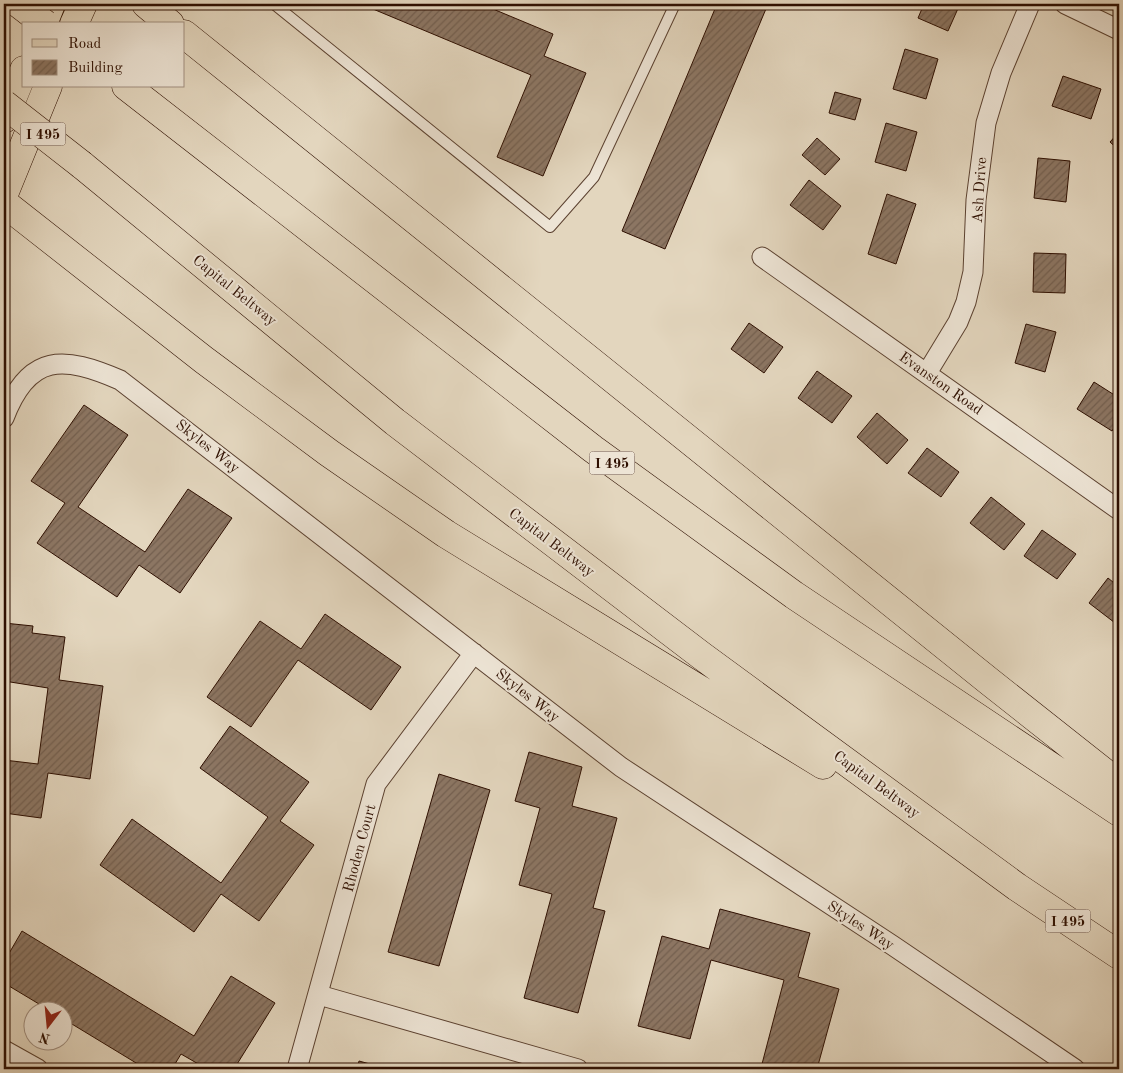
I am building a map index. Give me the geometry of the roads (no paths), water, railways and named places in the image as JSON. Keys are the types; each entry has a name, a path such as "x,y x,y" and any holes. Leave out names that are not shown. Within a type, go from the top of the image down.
{"main road":[{"path":"19,4 42,22"},
{"path":"45,22 51,4"},
{"path":"75,22 83,4"},
{"path":"146,4 168,22"},
{"path":"185,35 1119,784"},
{"path":"4,119 22,75"},
{"path":"4,194 47,88"},
{"name":"I 495","path":"129,88 593,449 794,595 931,689 1119,812"},
{"name":"Capital Beltway","path":"4,104 82,164 395,422 702,656 1017,888 1119,956"},
{"path":"4,203 328,452 446,534 628,648 909,816 1017,888"}],"street":[{"name":"Ash Drive","path":"927,373 958,322 966,302 973,272 976,200 986,123 1001,73 1030,4"},
{"path":"1065,4 1119,30"},
{"name":"Evanston Road","path":"762,257 1119,510"},
{"name":"Skyles Way","path":"4,418 20,385 37,370 50,364 67,362 84,365 120,380 621,767 892,945 1074,1069"},
{"name":"Rhoden Court","path":"297,1069 319,996 376,784 474,653"},
{"path":"319,996 578,1069"},
{"path":"4,1050 38,1069"}],"lane":[{"path":"274,4 550,227 594,178 674,4"}]}
